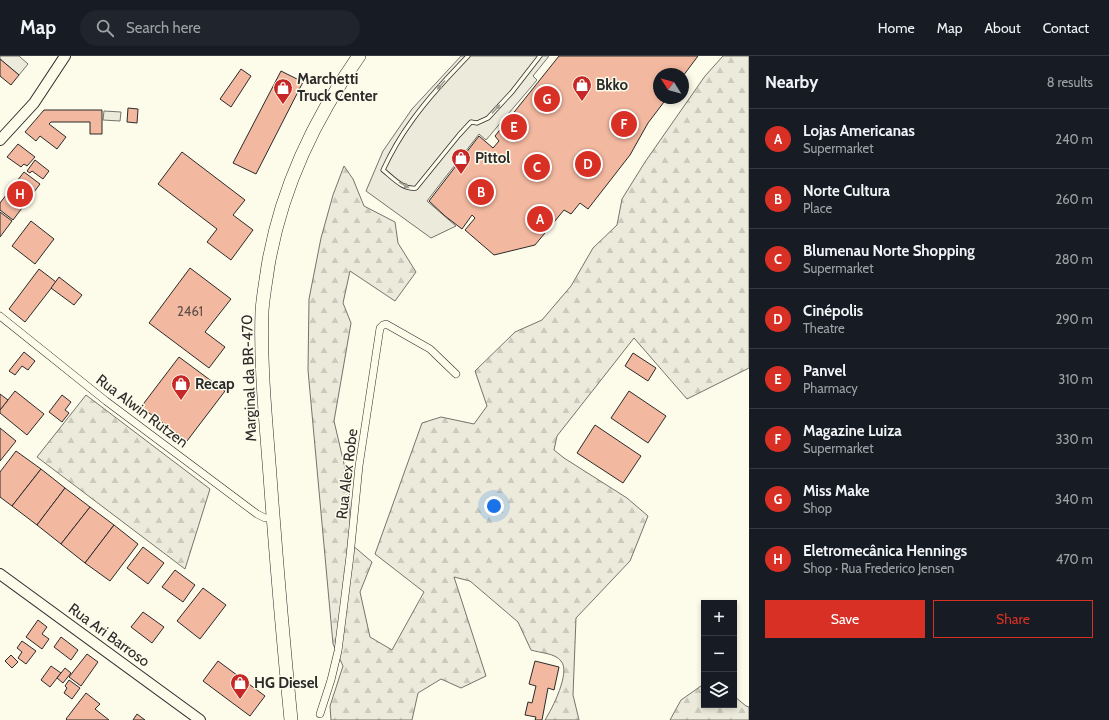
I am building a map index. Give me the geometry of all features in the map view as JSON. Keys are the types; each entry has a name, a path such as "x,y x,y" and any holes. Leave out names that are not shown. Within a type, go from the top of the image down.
{"highway":[{"name":"Marginal da BR-470","path":"291,720 273,518 262,347 263,296 272,245 298,162 322,112 335,90 359,56"}],"street":[{"path":"0,140 34,103 66,56"},
{"name":"Rua Alwin Rutzen","path":"0,316 106,401 257,514 265,518 273,518"},
{"name":"Rua Alex Robe","path":"320,714 332,680 338,651 350,556 359,466 380,328 386,324 430,349 456,374"},
{"name":"Rua Ari Barroso","path":"0,574 200,720"}],"lane":[{"path":"468,56 410,122 383,170 406,187 411,189 416,188 471,122 477,123 488,118 512,92 540,56"}],"green space":[{"path":"723,56 749,56 749,368 687,399 634,338 557,436 554,450 627,498 648,516 630,561 576,618 573,695 579,720 545,720 552,708 562,682 564,673 561,661 555,656 531,650 518,622 470,581 454,577 486,676 461,688 441,679 418,693 412,720 331,720 330,706 343,666 333,644 308,370 309,299 321,238 333,195 344,166 353,179 364,206 395,222 398,243 416,272 395,301 350,271 343,303 351,323 334,421 349,485 351,544 372,562 360,592 370,637 392,650 424,592 375,554 422,423 441,417 474,424 487,406 475,371 515,332 542,320 571,286 593,248 617,225 622,199 645,162 685,104 689,104 689,99 705,76"},
{"path":"104,111 121,112 120,121 103,120"},
{"path":"86,395 210,489 185,569 37,457"},
{"path":"701,686 701,708 737,708 737,698 749,707 749,720 670,720 681,700"}],"shaded area":[{"path":"0,56 19,56 28,64 19,75 0,59"},
{"path":"461,56 549,56 533,76 537,80 486,140 479,134 427,201 456,226 431,238 366,191 383,151 412,109"}],"building":[{"path":"559,56 698,56 689,68 653,68 653,104 662,104 648,123 630,155 588,209 580,203 571,214 564,210 535,245 494,255 465,230 475,218 472,215 462,229 429,201 479,136 493,148 499,141 495,136"},
{"path":"0,59 19,75 11,85 0,76"},
{"path":"241,69 251,76 231,107 220,99"},
{"path":"281,71 303,82 256,174 233,163"},
{"path":"128,108 138,109 137,123 127,122"},
{"path":"44,110 102,110 102,134 90,134 90,122 51,122 49,124 66,137 57,149 40,136 36,141 25,132"},
{"path":"18,144 35,157 27,166 24,164 21,167 7,157"},
{"path":"182,152 245,200 233,215 253,230 231,260 207,242 217,229 158,184"},
{"path":"35,160 49,171 43,179 32,171 30,173 27,171"},
{"path":"24,172 40,184 13,220 0,210 0,203"},
{"path":"0,212 12,221 0,237"},
{"path":"31,221 54,239 35,264 12,246"},
{"path":"190,268 231,299 205,332 225,347 209,368 149,323"},
{"path":"39,269 56,282 25,322 9,309"},
{"path":"59,277 82,295 74,305 51,288"},
{"path":"24,352 35,361 28,370 22,366 15,375 9,371"},
{"path":"633,353 656,368 648,381 625,366"},
{"path":"179,357 225,391 187,441 141,407"},
{"path":"15,391 44,414 27,435 0,413 0,410"},
{"path":"629,391 666,416 648,443 611,418"},
{"path":"0,394 8,400 0,410"},
{"path":"62,395 71,402 65,410 69,413 62,422 49,412"},
{"path":"595,425 641,456 623,483 577,453"},
{"path":"0,428 16,441 0,461"},
{"path":"16,451 41,469 12,506 0,497 0,472"},
{"path":"41,469 65,488 37,525 12,506"},
{"path":"65,488 90,507 61,544 37,525"},
{"path":"90,507 114,525 85,563 61,544"},
{"path":"114,525 138,544 110,581 85,563"},
{"path":"143,547 164,563 148,584 127,568"},
{"path":"175,570 195,585 183,602 162,587"},
{"path":"203,588 226,605 200,639 177,621"},
{"path":"143,612 164,627 152,643 131,627"},
{"path":"38,620 47,627 42,634 49,639 42,649 26,637"},
{"path":"61,637 78,650 71,660 54,647"},
{"path":"22,641 36,651 26,664 18,658 22,652 17,648"},
{"path":"87,654 98,662 81,686 69,677"},
{"path":"11,655 18,662 12,668 5,661"},
{"path":"218,661 265,696 250,716 203,681"},
{"path":"535,661 559,667 554,690 548,688 542,720 535,720 536,717 525,715 528,702 532,703 536,686 529,684"},
{"path":"51,666 61,673 50,687 41,680"},
{"path":"65,668 71,673 63,683 57,678"},
{"path":"69,680 80,688 72,699 64,693 67,688 65,686"},
{"path":"86,693 100,704 95,709 109,720 66,719"},
{"path":"137,714 145,720 133,720"}],"place":[{"name":"Miss Make","path":"547,99"},
{"name":"Bkko","path":"582,102"},
{"name":"Marchetti Truck Center","path":"283,105"},
{"name":"Magazine Luiza","path":"624,124"},
{"name":"Panvel","path":"514,127"},
{"name":"Cinépolis","path":"588,164"},
{"name":"Blumenau Norte Shopping","path":"537,167"},
{"name":"Pittol","path":"461,175"},
{"name":"Norte Cultura","path":"481,192"},
{"name":"Eletromecânica Hennings","path":"20,194"},
{"name":"Lojas Americanas","path":"540,219"},
{"name":"Recap","path":"181,401"},
{"name":"HG Diesel","path":"240,700"}]}
